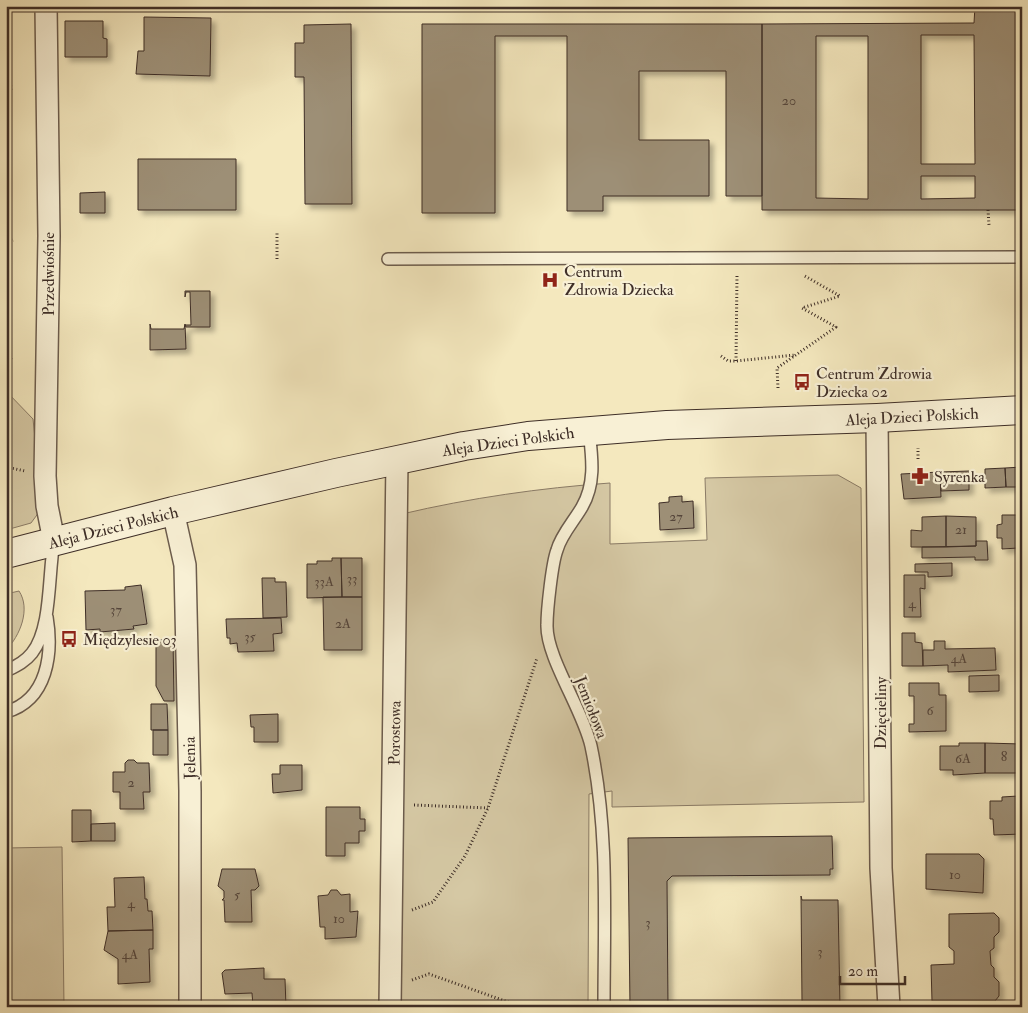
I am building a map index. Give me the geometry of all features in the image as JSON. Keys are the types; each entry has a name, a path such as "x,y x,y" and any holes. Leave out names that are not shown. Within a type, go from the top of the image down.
{"street":[{"name":"Przedwiośnie","path":"46,6 49,246 45,476 54,541"},
{"name":"Aleja Dzieci Polskich","path":"6,554 174,511 464,446 589,430 1022,410"},
{"name":"Dzięcieliny","path":"877,418 881,868 889,1007"},
{"name":"Porostowa","path":"390,997 397,460"},
{"name":"Jelenia","path":"174,511 186,565 190,791 190,1007"}],"lane":[{"path":"388,259 1022,257"},
{"name":"Jemiołowa","path":"589,430 593,471 591,484 583,505 557,550 547,627 553,653 580,710 591,745 604,839 604,1007"},
{"path":"6,671 24,661 38,643 46,612 54,541"},
{"path":"6,712 30,700 38,690 46,670 50,634 46,612"}],"path":[{"path":"6,26 11,90 6,92"},
{"path":"988,210 989,225"},
{"path":"277,232 277,258"},
{"path":"6,242 14,240"},
{"path":"778,388 777,368 836,327 802,308 840,296 801,274"},
{"path":"736,361 737,275"},
{"path":"6,354 12,360"},
{"path":"721,356 728,361 736,361 796,355"},
{"path":"918,448 918,459"},
{"path":"391,918 433,902 465,856 488,808 547,627"},
{"path":"393,804 488,808"},
{"path":"390,997 429,974 522,1007"}],"shaded area":[{"path":"6,391 33,419 42,508 31,523 6,530"},
{"path":"838,475 861,488 864,802 612,807 612,791 589,794 588,1007 400,1007 402,514 505,494 610,483 610,544 707,540 705,478"},
{"path":"19,591 24,606 24,614 16,637 6,650 6,594"},
{"path":"62,847 64,1007 6,1007 6,848"}],"building":[{"path":"975,6 1022,6 1022,210 762,210 762,24 974,23","holes":["921,35 974,35 975,164 921,164","816,36 868,36 868,199 816,198","921,176 975,176 975,198 921,199"]},
{"path":"144,17 211,18 210,76 136,74 138,51 144,51"},
{"path":"65,21 103,21 103,38 107,39 107,57 65,57"},
{"path":"351,24 352,204 305,204 304,77 295,77 295,43 304,43 304,25"},
{"path":"422,24 762,24 762,196 726,196 726,71 639,71 639,140 709,140 709,196 603,196 603,211 567,211 567,36 495,36 495,213 422,213"},
{"path":"138,159 236,159 236,210 138,210"},
{"path":"105,192 105,213 80,213 80,193"},
{"path":"185,291 210,291 210,327 186,327 185,325 191,325 190,292 186,292 185,297"},
{"path":"150,324 151,329 184,329 185,324 186,349 150,350"},
{"path":"1022,467 1022,487 1006,487 1005,468"},
{"path":"1005,468 1006,487 985,488 985,469"},
{"path":"969,471 969,490 941,491 940,472"},
{"path":"940,472 941,497 904,499 901,474"},
{"path":"682,496 682,502 693,501 694,528 660,530 659,503 669,502 669,497"},
{"path":"1002,515 1022,515 1022,545 1017,545 1018,548 1002,549 1002,538 997,538 997,525 1002,524"},
{"path":"946,516 946,547 911,547 911,530 922,531 922,517"},
{"path":"946,516 976,517 976,546 946,547"},
{"path":"976,541 987,541 988,560 975,560 975,557 922,558 922,547 976,546"},
{"path":"332,558 341,558 342,597 307,598 307,564 317,564 317,561 332,561"},
{"path":"341,558 362,558 362,597 342,597"},
{"path":"952,563 952,576 928,577 928,572 915,572 915,564"},
{"path":"904,575 925,575 925,589 920,588 921,617 904,617"},
{"path":"262,578 275,578 275,582 286,582 287,617 263,618"},
{"path":"141,585 147,624 133,626 134,629 100,632 100,629 86,630 85,591 125,590 125,587"},
{"path":"323,597 362,597 362,650 324,650"},
{"path":"281,618 282,633 273,634 274,651 238,652 237,643 230,644 230,638 227,638 226,619"},
{"path":"902,633 915,633 915,642 922,643 923,666 902,666"},
{"path":"173,639 174,701 164,701 156,686 156,640"},
{"path":"934,641 945,641 945,649 995,648 996,670 948,672 948,665 923,666 923,650 934,650"},
{"path":"999,675 999,691 969,692 969,676"},
{"path":"909,683 939,683 939,695 946,695 946,731 909,732 909,724 914,724 914,696 909,696"},
{"path":"151,704 167,704 168,730 151,730"},
{"path":"278,714 278,742 254,742 254,727 251,727 250,715"},
{"path":"153,730 168,730 168,755 153,755"},
{"path":"959,743 985,743 985,773 953,775 953,770 940,770 940,746 959,746"},
{"path":"985,743 1022,744 1022,768 1019,768 1019,773 985,773"},
{"path":"128,760 134,760 137,763 149,763 150,792 143,792 144,809 120,809 120,792 113,792 113,772 125,772 125,763"},
{"path":"280,765 302,765 302,790 273,793 272,774 280,774"},
{"path":"1018,796 1018,801 1022,801 1022,834 994,835 993,819 990,819 990,801 1002,801 1002,797"},
{"path":"326,807 360,807 360,819 365,819 365,831 359,831 359,843 345,843 345,856 326,856"},
{"path":"72,810 91,810 91,841 72,842"},
{"path":"115,823 115,841 91,841 91,824"},
{"path":"832,836 833,869 830,869 830,875 672,876 667,881 668,1007 630,1007 628,838"},
{"path":"926,854 979,854 984,859 983,893 926,889"},
{"path":"222,869 255,869 259,886 255,890 251,890 252,922 225,922 224,900 222,900 224,898 224,891 218,886"},
{"path":"144,877 145,899 147,899 148,911 152,911 153,930 108,931 107,907 115,907 114,878"},
{"path":"331,890 337,890 341,895 350,894 350,912 358,911 356,937 325,939 325,927 320,927 318,896 328,895"},
{"path":"801,896 802,900 838,900 840,1007 797,1007 802,1002"},
{"path":"994,913 999,918 999,932 994,937 994,948 990,951 994,977 999,982 999,996 995,1001 932,1001 931,965 954,964 954,951 949,947 949,914"},
{"path":"153,930 153,949 149,949 150,982 118,984 118,959 104,950 108,931"},
{"path":"264,968 264,979 285,979 286,1007 253,1007 252,993 225,994 222,973 225,970"}],"place":[{"name":"Centrum Zdrowia Dziecka","path":"550,280"},
{"name":"Centrum Zdrowia Dziecka 02","path":"802,382"},
{"name":"Syrenka","path":"920,476"},
{"name":"Międzylesie 03","path":"69,639"}]}
